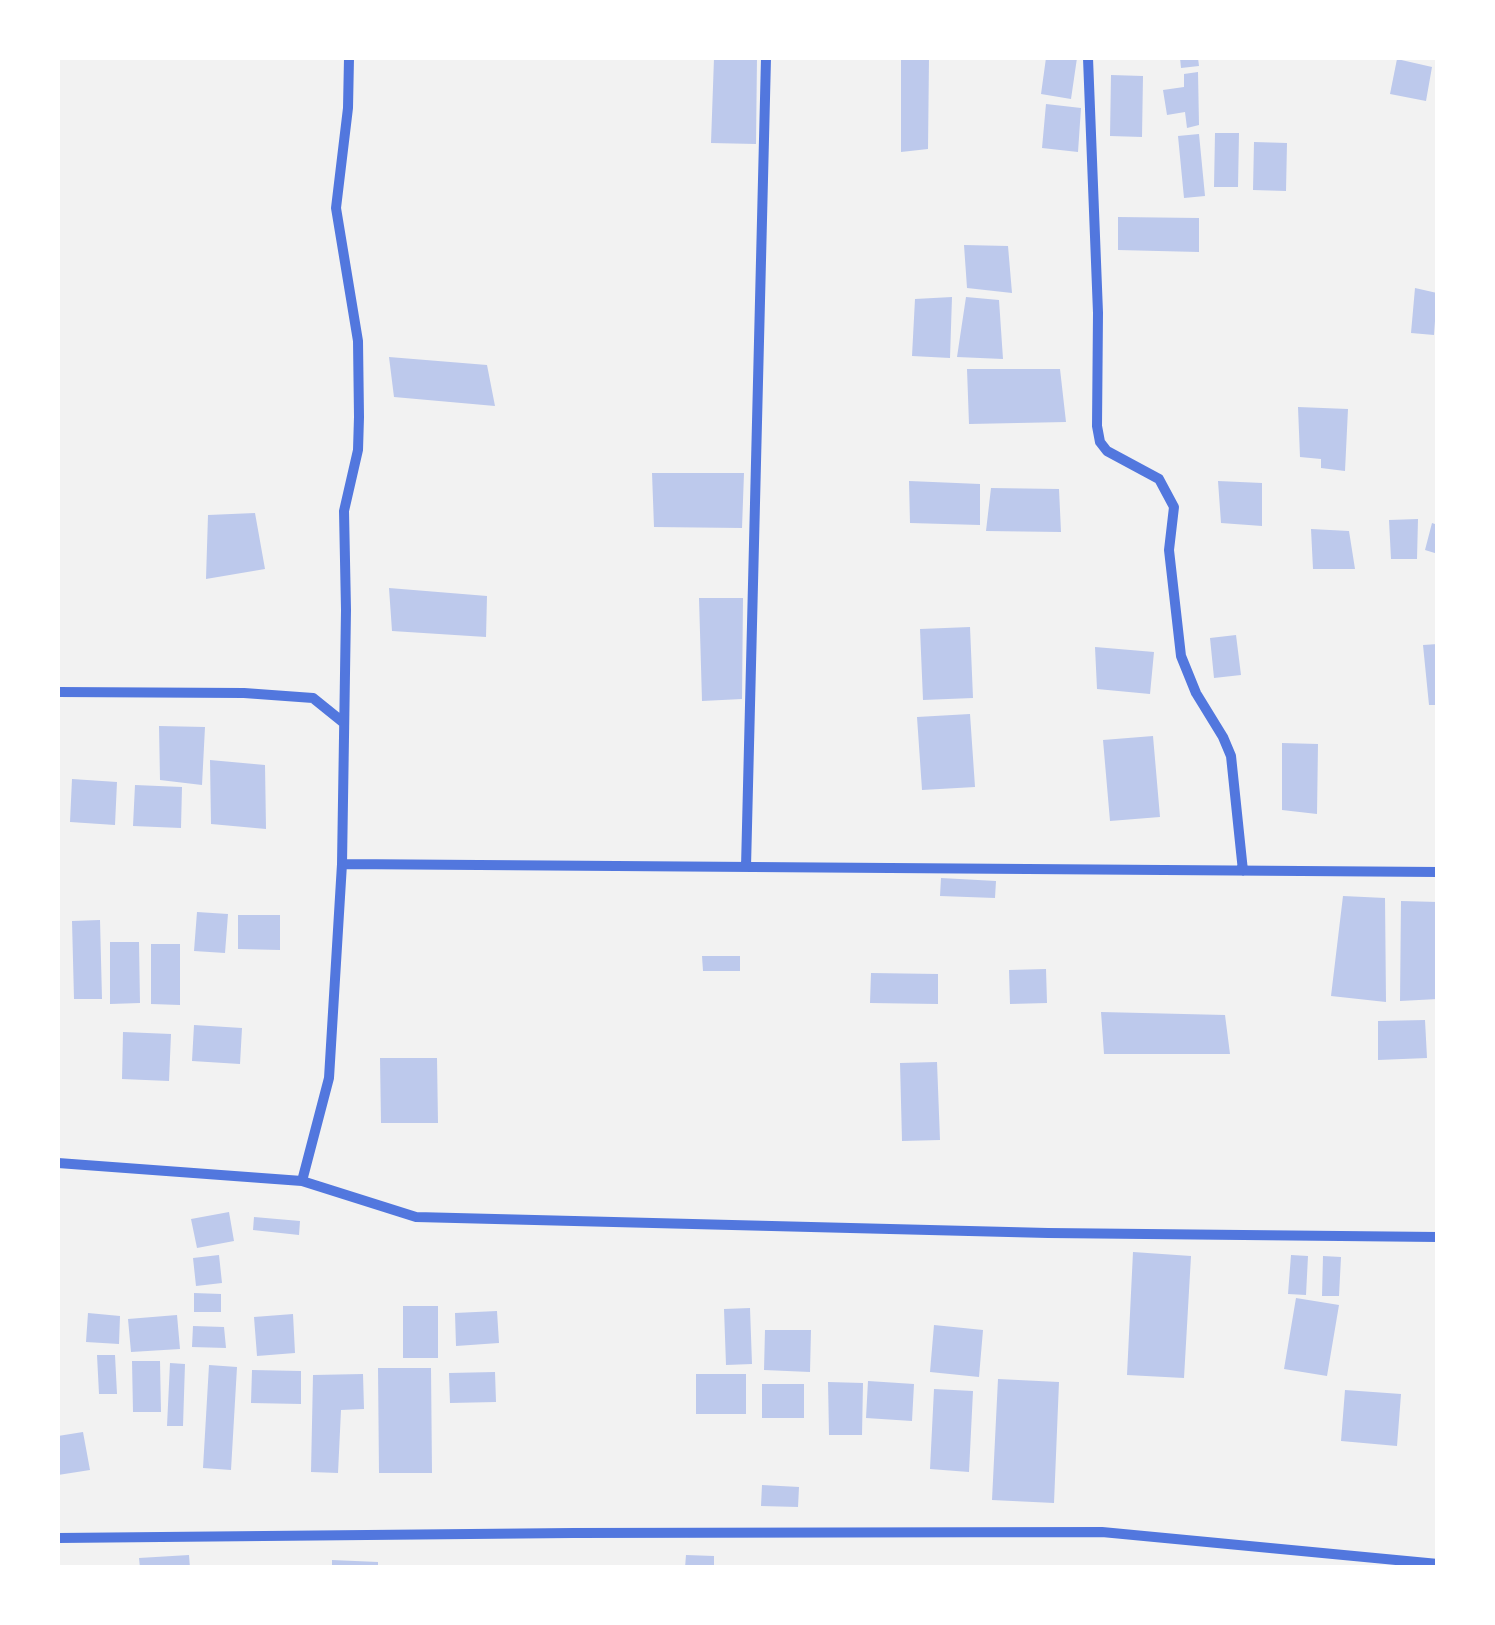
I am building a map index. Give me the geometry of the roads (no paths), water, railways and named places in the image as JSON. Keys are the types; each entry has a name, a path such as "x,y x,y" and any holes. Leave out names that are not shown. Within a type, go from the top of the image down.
{"street":[{"path":"302,1180 329,1078 342,864 344,511 358,450 359,416 358,341 336,208 348,108 349,58"},
{"path":"746,867 766,58"},
{"path":"1088,58 1100,442 1107,451 1160,480 1174,507 1169,550 1180,656 1196,694 1231,756 1244,871"},
{"path":"58,692 244,693 313,698 344,724"},
{"path":"342,864 1438,872"},
{"path":"58,1163 302,1180 416,1217 1048,1233 1438,1236"},
{"path":"58,1538 1102,1532 1438,1564"}]}
